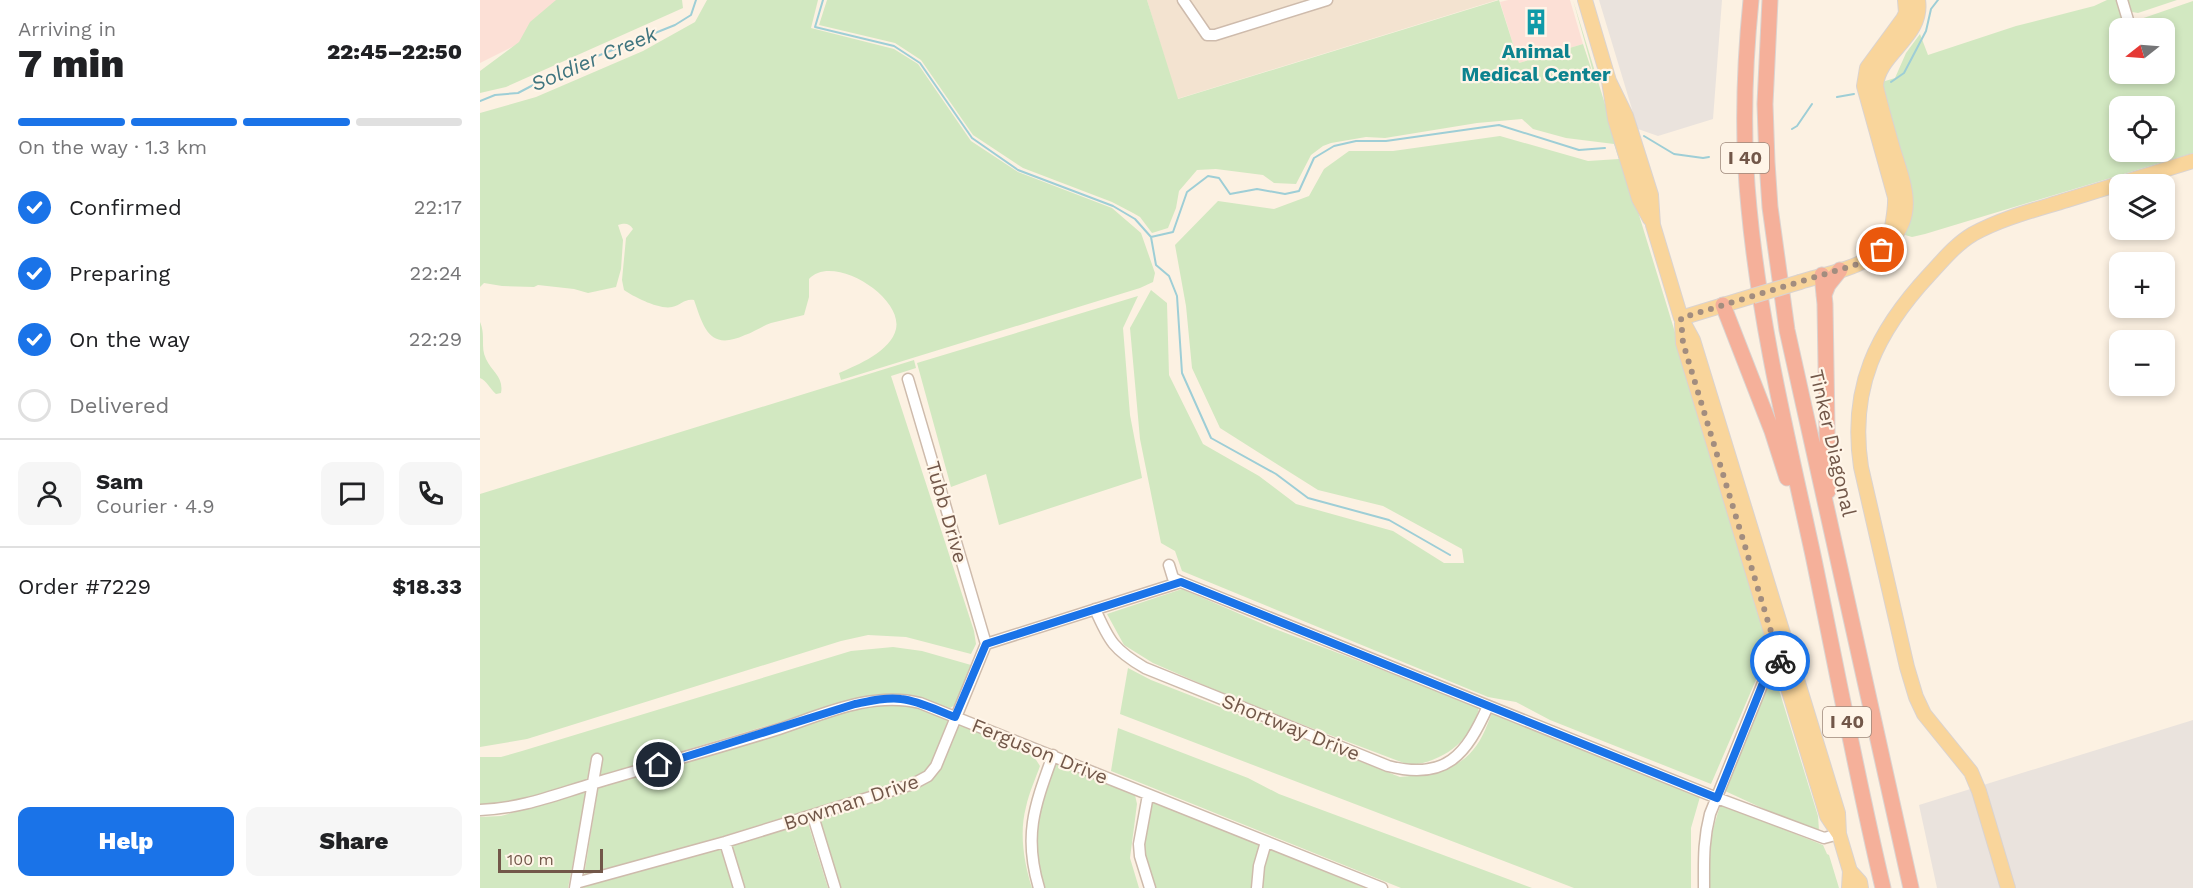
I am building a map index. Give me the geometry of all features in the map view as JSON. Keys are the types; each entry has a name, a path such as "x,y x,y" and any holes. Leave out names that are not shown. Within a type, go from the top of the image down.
{"highway":[{"path":"1745,0 1746,46"},
{"name":"I 40","path":"1751,0 1746,46 1745,161 1756,270 1777,393 1883,888"},
{"name":"Tinker Diagonal","path":"1770,0 1765,104 1770,207 1787,330 1911,888"},
{"path":"1824,296 1828,285 1840,270"},
{"path":"1822,275 1829,518"},
{"path":"1730,303 1813,555"}],"main road":[{"path":"1585,0 1609,81 1615,119 1639,199 1653,225 1681,318 1694,340 1785,658 1838,813 1839,834 1850,871 1849,888"},
{"path":"1886,142 1864,86 1865,76 1867,68 1903,20 1905,0"},
{"path":"1681,318 1840,270 1871,258 1891,240 1891,228 1896,209 1895,197 1875,86 1876,78 1915,26 1919,12 1918,0"},
{"path":"2008,888 1979,791 1971,772 1924,714 1907,667 1857,443 1857,416 1863,383 1876,348 1888,328 1922,282 1950,252 1970,236 1992,224 2193,162"},
{"path":"1850,871 1860,882 1861,888"}],"street":[{"path":"1183,0 1207,35 1215,35 1327,0"},
{"path":"2122,0 2127,18"},
{"name":"Tubb Drive","path":"908,380 986,644"},
{"path":"1168,565 1173,578 1181,582 1717,798 1824,838 1839,834"},
{"path":"986,644 1181,582"},
{"name":"Shortway Drive","path":"1095,609 1104,630 1122,654 1145,668 1388,766 1407,771 1428,770 1446,763 1462,752 1474,736 1488,706"},
{"name":"Bowman Drive","path":"575,885 813,816 913,784 928,776 936,766 986,644"},
{"path":"1704,888 1705,834 1717,798 1769,668 1785,658"},
{"name":"Ferguson Drive","path":"480,810 522,806 593,783 725,746 855,704 901,699 920,703 1053,755 1383,888"},
{"path":"1039,888 1031,850 1031,827 1034,808 1053,755"},
{"path":"575,885 597,759"},
{"path":"1148,795 1139,844 1140,856 1150,888"},
{"path":"813,816 835,888"},
{"path":"725,842 739,888"},
{"path":"1257,888 1259,866 1266,842"}],"shaded area":[{"path":"480,0 564,0 574,16 480,63"},
{"path":"1147,0 1497,0 1177,99"},
{"path":"1570,0 1583,44 1519,63 1500,2"},
{"path":"1599,0 1722,0 1713,119 1658,136 1638,129"},
{"path":"2193,720 2193,888 1937,888 1919,805"}],"green space":[{"path":"556,0 682,0 683,8 506,87 480,93 480,71 519,42 530,22"},
{"path":"707,0 818,0 811,28 894,49 918,64 971,141 1018,172 1112,208 1141,233 1155,273 1153,282 1140,288 841,380 839,373 881,350 893,337 896,329 895,316 889,304 878,292 864,282 833,271 820,272 809,279 809,297 804,315 771,323 745,335 724,340 716,339 705,328 694,300 688,300 672,307 661,307 624,290 622,280 626,238 633,229 627,224 618,225 623,240 621,269 616,287 588,293 538,285 534,287 502,286 484,283 480,287 480,113 536,97 643,51 695,22"},
{"path":"827,0 1147,0 1178,99 1499,0 1519,63 1583,44 1597,86 1573,0 1771,645 1711,784 1550,720 1516,702 1488,697 1182,571 1175,551 1161,543 1140,439 1130,328 1151,290 1167,303 1169,375 1203,444 1259,476 1296,504 1393,531 1444,563 1464,563 1462,549 1383,506 1318,490 1220,428 1192,368 1186,306 1175,245 1218,201 1274,209 1309,196 1324,169 1349,151 1393,151 1500,136 1588,161 1619,159 1614,144 1566,138 1533,129 1522,119 1331,143 1311,155 1296,184 1274,183 1263,175 1216,169 1197,170 1179,191 1176,208 1168,228 1152,233 1140,217 1133,213 1112,202 1023,168 973,135 921,60 895,43 819,25"},
{"path":"2107,0 2117,0 2124,18 2109,18 2109,84 2175,84 2175,18 2143,18 2193,1 2193,153 2175,158 2175,96 2109,96 2109,162 2163,162 2124,174 2109,174 2109,178 1925,234 1912,237 1905,235 1910,218 1882,82 1895,78 1906,53 1920,34 1928,55 2016,26 2094,6"},
{"path":"2128,0 2177,0 2138,13 2132,12"},
{"path":"1138,296 1123,328 1130,415 1142,478 999,525 986,474 951,487 917,363"},
{"path":"480,322 484,355 501,383 501,393 496,394 480,378"},
{"path":"914,360 916,368 891,376 974,631 976,644 971,654 906,637 868,635 841,641 527,739 480,747 480,494"},
{"path":"1182,589 1270,627 1479,707 1476,719 1463,740 1444,755 1409,765 1243,702 1153,663 1124,645 1107,614"},
{"path":"893,647 922,651 971,665 955,705 950,708 899,695 866,696 599,776 601,756 591,759 587,781 521,800 480,805 480,757 501,757 522,751 851,651"},
{"path":"1128,668 1151,680 1400,777 1440,771 1458,763 1480,741 1494,708 1700,797 1691,828 1691,888 1574,888 1120,714"},
{"path":"1772,679 1779,690 1818,816 1819,830 1814,832 1725,791 1767,682"},
{"path":"899,703 920,708 948,720 927,771 912,778 724,836 584,876 598,788 853,710 877,704"},
{"path":"965,725 1031,752 1040,766 1027,802 1023,827 1025,858 1032,888 838,888 819,824 821,819 924,784 931,779 940,766 956,727"},
{"path":"1118,728 1248,778 1279,794 1532,888 1401,888 1111,771"},
{"path":"1053,764 1063,765 1135,795 1137,804 1130,858 1139,888 1043,888 1036,853 1036,819"},
{"path":"587,791 568,888 480,888 480,817 501,816"},
{"path":"1151,801 1365,888 1155,888 1144,851 1144,838"},
{"path":"1721,804 1823,845 1829,855 1839,888 1710,888 1711,845"},
{"path":"808,823 828,888 743,888 731,846"},
{"path":"715,849 722,850 733,888 581,888"}],"waterway":[{"name":"Soldier Creek","path":"480,101 495,95 518,93 560,71 675,25 691,15 696,0"},
{"path":"823,0 815,27 894,46 920,63 972,138 1018,170 1113,206 1135,219 1151,237 1156,265 1169,276 1177,296 1182,373 1211,438 1276,474 1308,498 1389,520 1450,555"},
{"path":"1891,82 1904,73 1926,31 1931,9 1938,0"},
{"path":"1837,97 1854,94"},
{"path":"1792,129 1797,126 1812,104"},
{"path":"1151,237 1173,232 1187,192 1208,176 1219,178 1230,194 1257,189 1285,194 1299,191 1314,158 1334,146 1356,141 1386,141 1499,125 1579,150 1605,148"},
{"path":"1644,136 1674,154 1709,157"}],"way so far":[{"path":"1780,661 1683,343 1681,318 1858,264 1882,250"}],"place":[{"name":"Animal Medical Center","path":"1536,22"}],"route":[{"path":"659,765 855,704 872,701 901,699 920,703 955,717 986,644 1181,582 1717,798 1769,668 1780,661"}]}
